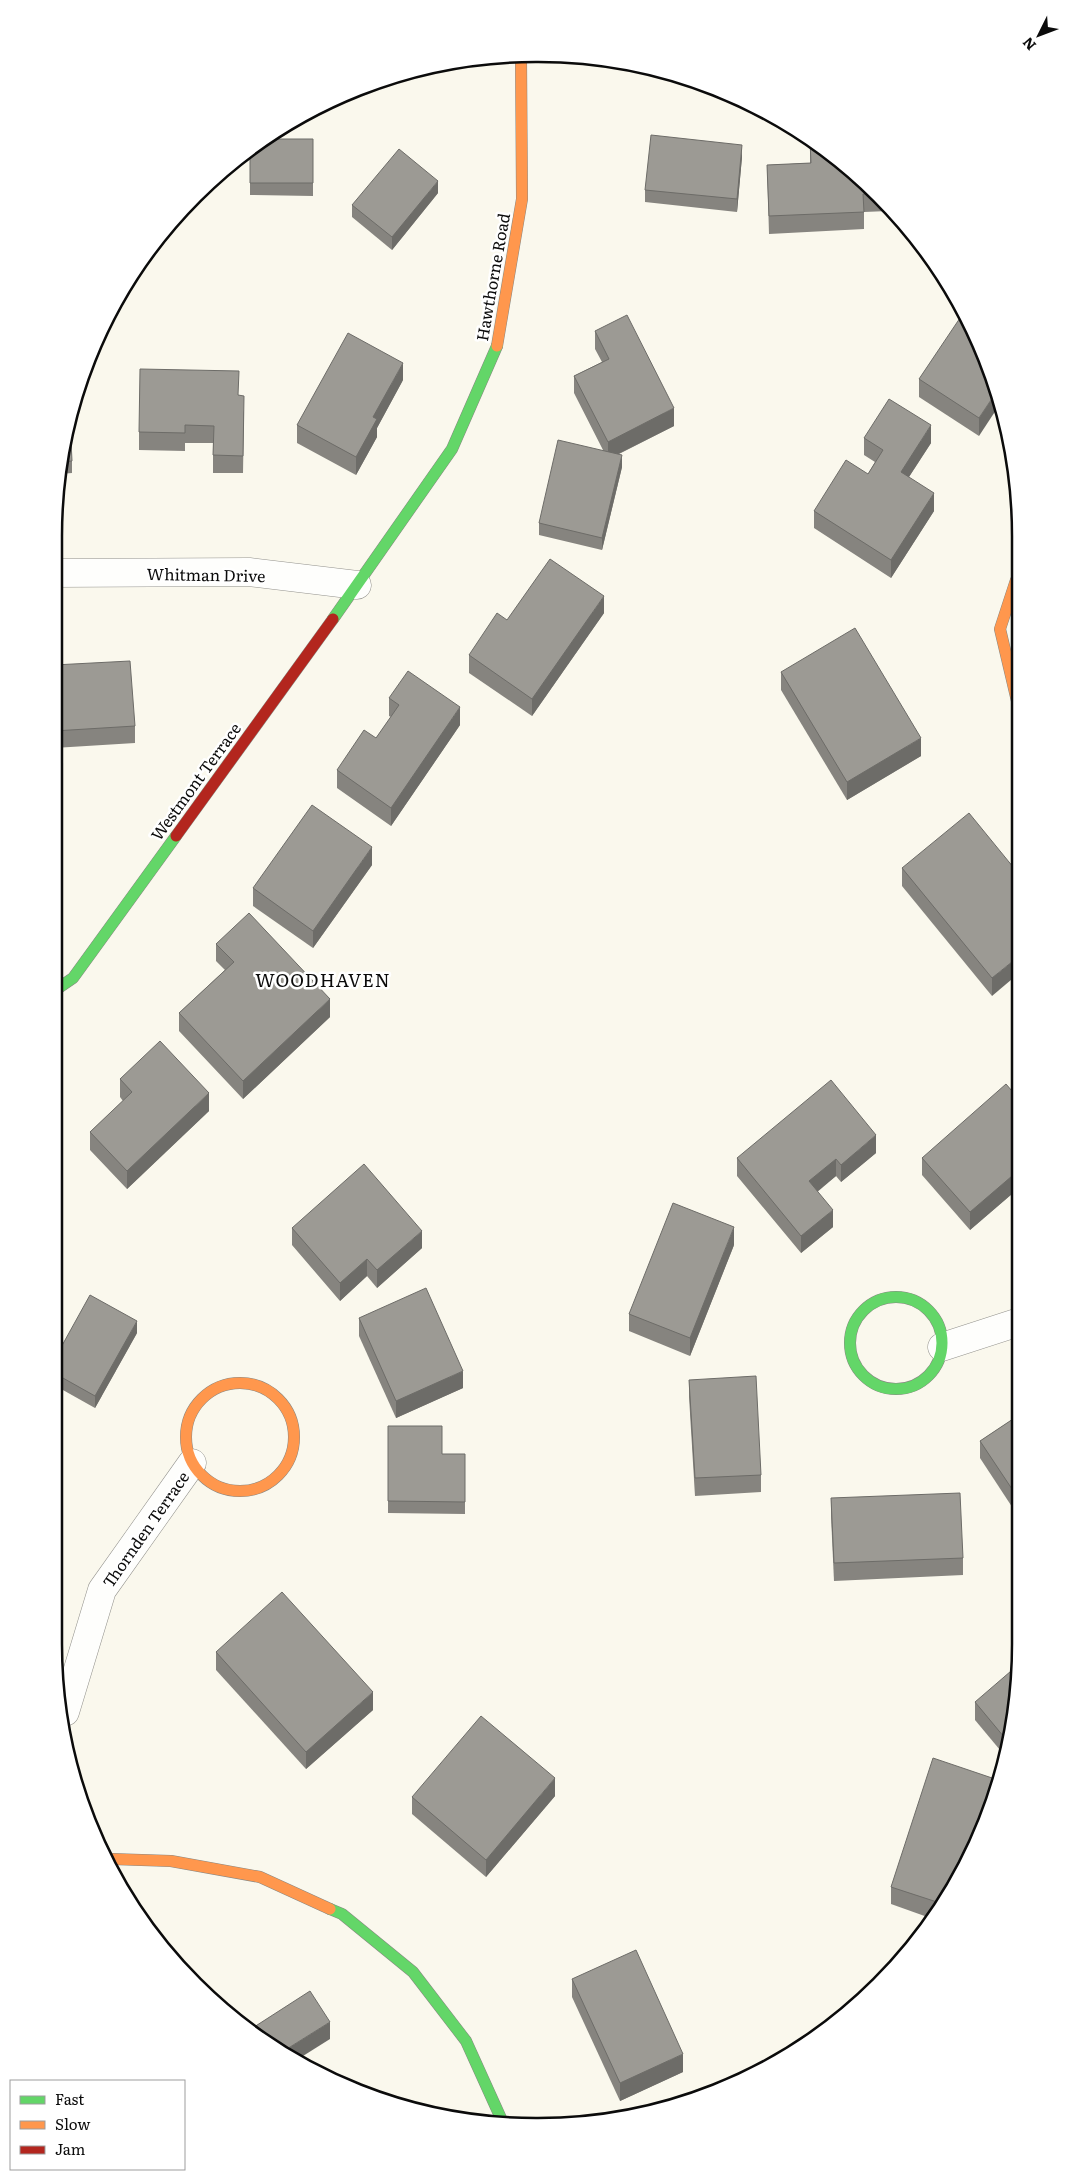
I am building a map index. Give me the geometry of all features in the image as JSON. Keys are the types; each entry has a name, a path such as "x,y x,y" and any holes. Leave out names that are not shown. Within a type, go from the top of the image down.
{"street":[{"name":"Hawthorne Road","path":"357,585 452,449 499,342 522,199 522,63"},
{"name":"Whitman Drive","path":"62,573 248,572 357,585"},
{"name":"Westmont Terrace","path":"62,986 73,978 357,585"},
{"path":"1012,592 1000,629 1012,680"},
{"path":"896,1296 910,1298 934,1316 941,1331 942,1347 938,1362 929,1376 917,1384 901,1389 885,1388 870,1382 859,1372 851,1357 849,1343 851,1328 858,1315 868,1305 881,1298 896,1296"},
{"path":"942,1347 1012,1324"},
{"path":"240,1382 258,1386 274,1395 286,1408 293,1424 294,1441 290,1458 281,1472 268,1484 252,1490 235,1491 219,1487 203,1478 192,1462 185,1445 186,1426 192,1409 205,1394 221,1386 240,1382"},
{"name":"Thornden Terrace","path":"67,1705 102,1590 192,1462"},
{"path":"114,1859 171,1861 260,1877 342,1914 413,1972 466,2041 500,2115"}],"building":[{"path":"651,135 742,145 737,199 645,190"},
{"path":"278,139 313,139 313,183 250,183 250,159 273,142"},
{"path":"399,149 438,181 392,237 352,205"},
{"path":"810,149 865,194 863,194 864,212 769,216 767,165 811,163"},
{"path":"627,315 674,408 608,442 574,376 609,359 595,331"},
{"path":"959,320 975,355 991,400 979,418 919,379"},
{"path":"348,333 403,363 373,417 377,419 356,457 297,425"},
{"path":"140,369 239,371 238,395 244,396 243,456 213,455 214,426 185,425 185,433 139,432"},
{"path":"889,399 931,425 901,472 934,493 891,560 814,511 846,460 868,474 883,450 864,438"},
{"path":"558,440 622,455 602,538 539,523"},
{"path":"71,448 72,461 69,461"},
{"path":"550,559 604,596 532,699 469,655 497,613 507,620"},
{"path":"855,628 921,738 847,782 781,672"},
{"path":"130,661 135,726 62,731 62,665"},
{"path":"408,671 460,707 391,808 337,770 364,730 376,738 399,705 389,698"},
{"path":"312,805 372,847 313,931 253,888"},
{"path":"969,813 1012,866 1012,962 992,978 902,868"},
{"path":"249,913 330,999 243,1081 179,1013 234,962 216,944"},
{"path":"160,1041 209,1093 127,1171 90,1132 132,1092 120,1079"},
{"path":"831,1080 876,1135 841,1165 836,1159 809,1181 833,1210 801,1236 737,1158"},
{"path":"1006,1084 1012,1091 1012,1176 970,1212 922,1158"},
{"path":"364,1164 422,1231 377,1270 367,1259 340,1283 292,1228"},
{"path":"673,1203 734,1227 690,1338 629,1314"},
{"path":"426,1288 463,1371 396,1401 359,1318"},
{"path":"90,1295 137,1321 95,1396 62,1377 62,1346"},
{"path":"756,1376 761,1475 695,1478 689,1380"},
{"path":"1012,1420 1012,1489 980,1441"},
{"path":"388,1426 442,1426 442,1454 465,1454 465,1502 388,1501"},
{"path":"960,1493 963,1558 834,1563 831,1498"},
{"path":"282,1592 373,1692 306,1752 216,1652"},
{"path":"1010,1672 1002,1735 975,1702"},
{"path":"481,1716 555,1778 486,1860 412,1797"},
{"path":"933,1758 991,1778 963,1853 935,1901 891,1887"},
{"path":"636,1950 683,2054 620,2083 572,1979"},
{"path":"310,1991 330,2022 289,2048 256,2025"}],"traffic: fast":[{"path":"333,619 452,449 497,346"},
{"path":"62,986 73,978 176,836"},
{"path":"896,1297 914,1300 929,1310 939,1325 942,1343 939,1361 929,1376 914,1386 896,1389 878,1386 863,1376 853,1361 850,1343 853,1325 863,1310 878,1300 896,1297"},
{"path":"330,1909 342,1914 413,1972 466,2041 500,2115"}],"traffic: slow":[{"path":"497,346 522,199 521,63"},
{"path":"1012,592 1000,629 1012,680"},
{"path":"240,1383 261,1387 278,1399 290,1416 294,1437 290,1458 278,1475 261,1487 240,1491 219,1487 202,1475 190,1458 186,1437 190,1416 202,1399 219,1387 240,1383"},
{"path":"114,1859 171,1861 260,1877 330,1909"}],"traffic: jam":[{"path":"176,836 333,619"}],"district":[{"name":"WOODHAVEN","path":"323,979"}]}
